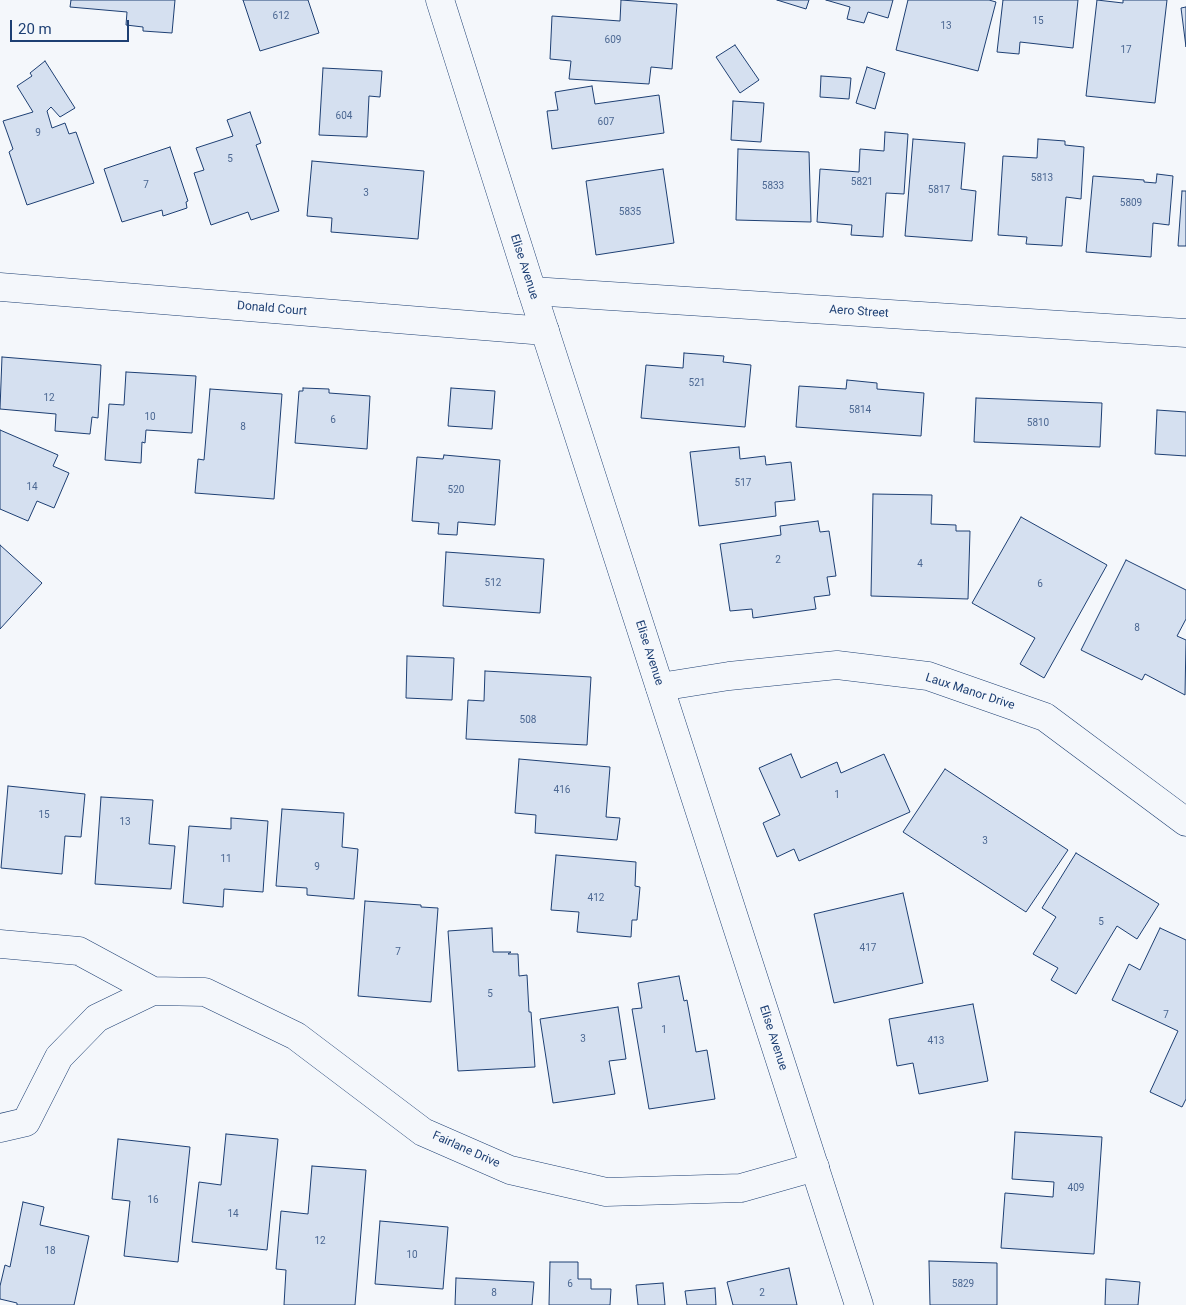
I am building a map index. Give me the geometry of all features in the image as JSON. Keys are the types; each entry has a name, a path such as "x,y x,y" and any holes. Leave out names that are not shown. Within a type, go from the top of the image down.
{"street":[{"name":"Elise Avenue","path":"440,0 859,1305"},
{"name":"Donald Court","path":"0,287 545,331"},
{"name":"Aero Street","path":"532,291 1186,333"},
{"name":"Laux Manor Drive","path":"660,687 729,676 837,665 928,676 1045,717 1186,822"},
{"name":"Fairlane Drive","path":"0,944 79,951 152,990 205,992 296,1036 423,1132 510,1170 606,1192 741,1188 815,1167"},
{"name":"Fairlane Drive","path":"0,1128 26,1122 59,1057 96,1018 152,990"}],"building":[{"path":"71,0 175,0 172,33 143,31 143,27 126,25 127,12 70,7"},
{"path":"243,0 308,0 319,33 260,51"},
{"path":"621,0 677,4 672,69 651,67 649,84 569,79 571,61 550,59 552,16 620,21"},
{"path":"777,0 809,0 806,9"},
{"path":"826,0 893,0 888,18 868,12 864,23 847,19 850,7"},
{"path":"908,0 989,0 996,2 978,71 896,50"},
{"path":"1003,0 1078,0 1073,48 1020,42 1019,54 997,52"},
{"path":"1097,0 1123,3 1123,0 1167,0 1155,103 1086,96"},
{"path":"1186,7 1186,47 1181,8"},
{"path":"735,45 759,80 740,93 716,57"},
{"path":"45,61 75,108 60,117 51,107 47,111 52,128 65,123 69,134 76,132 94,183 27,205 9,152 13,149 3,121 33,112 17,86 32,76 30,73"},
{"path":"867,67 885,73 875,109 856,103"},
{"path":"323,68 382,71 380,97 369,96 367,137 319,135"},
{"path":"821,76 851,78 849,99 820,97"},
{"path":"592,86 595,104 659,95 664,133 552,149 547,111 558,110 555,92"},
{"path":"733,101 764,103 761,142 731,140"},
{"path":"250,112 261,143 256,145 279,211 251,220 248,212 211,225 194,173 204,170 196,148 233,136 227,120"},
{"path":"885,132 908,134 904,194 886,193 883,237 851,235 852,225 817,222 820,169 859,172 860,149 884,151"},
{"path":"913,139 965,143 961,189 976,191 972,241 905,236"},
{"path":"1038,139 1065,141 1065,145 1084,147 1081,199 1066,197 1062,246 1026,244 1027,237 998,235 1003,156 1037,158"},
{"path":"170,147 188,201 186,202 187,208 163,216 162,210 122,222 104,169"},
{"path":"738,149 809,152 811,222 736,220"},
{"path":"312,161 424,171 418,239 331,232 332,218 307,216"},
{"path":"663,169 674,243 596,255 586,181"},
{"path":"1157,174 1173,176 1169,225 1153,223 1151,257 1086,252 1093,176 1144,180 1144,182 1156,183"},
{"path":"1182,191 1186,191 1186,246 1178,246"},
{"path":"684,353 724,356 723,362 751,365 745,427 641,418 646,365 683,368"},
{"path":"2,357 101,365 98,418 92,417 90,434 55,431 56,414 0,409"},
{"path":"126,372 196,376 192,433 146,430 145,443 142,442 141,463 105,460 109,404 124,405"},
{"path":"847,380 877,383 877,389 924,393 921,436 796,427 799,386 846,389"},
{"path":"303,388 329,389 329,393 370,396 367,449 295,443 299,391 303,391"},
{"path":"451,388 495,391 492,429 448,426"},
{"path":"210,389 282,394 274,499 195,493 198,459 204,460"},
{"path":"976,398 1102,403 1100,447 974,442"},
{"path":"1157,410 1186,412 1186,456 1155,454"},
{"path":"0,430 58,455 53,466 69,473 54,508 37,501 28,521 0,509"},
{"path":"739,447 740,459 765,456 766,465 791,462 795,500 775,502 776,516 699,526 690,452"},
{"path":"444,455 500,460 495,525 458,522 457,535 438,534 439,523 412,521 417,457 443,459"},
{"path":"873,494 932,495 931,524 956,525 956,531 970,531 968,599 871,596"},
{"path":"1021,517 1107,565 1044,678 1020,664 1035,638 972,603"},
{"path":"818,521 820,532 829,531 836,576 827,577 830,595 814,597 816,609 753,618 752,609 730,611 720,544 781,535 780,526"},
{"path":"0,545 42,583 0,629"},
{"path":"446,552 544,559 540,613 443,606"},
{"path":"1126,560 1186,590 1186,619 1177,636 1186,640 1185,695 1145,674 1142,680 1081,650"},
{"path":"407,656 454,658 452,700 406,698"},
{"path":"485,671 591,677 587,745 466,739 468,700 484,701"},
{"path":"791,754 801,778 837,762 841,773 884,754 910,812 799,861 794,849 777,857 763,823 780,815 759,768"},
{"path":"519,759 610,767 606,817 620,818 617,840 535,833 536,815 515,813"},
{"path":"945,769 1068,850 1026,912 903,832"},
{"path":"8,786 85,794 81,837 65,836 62,874 1,868"},
{"path":"101,797 153,800 149,844 175,846 171,889 95,884"},
{"path":"282,809 344,813 342,847 358,849 354,899 307,895 307,888 276,886"},
{"path":"231,818 268,821 263,892 224,889 223,907 183,903 189,826 231,829"},
{"path":"1076,853 1159,904 1137,939 1117,926 1076,994 1051,980 1058,968 1033,954 1056,917 1042,908"},
{"path":"556,855 636,862 635,886 640,887 637,920 632,920 631,937 577,932 579,912 551,910"},
{"path":"903,893 923,983 834,1003 814,914"},
{"path":"365,901 438,908 431,1002 358,996"},
{"path":"492,928 493,952 518,954 519,976 527,975 535,1067 458,1071 448,931"},
{"path":"1160,928 1186,940 1186,1099 1182,1107 1150,1092 1178,1031 1112,1000 1129,964 1140,970"},
{"path":"679,976 684,1001 687,1000 696,1052 707,1050 715,1099 649,1109 632,1009 642,1008 638,983"},
{"path":"973,1004 988,1081 919,1094 913,1063 897,1066 889,1019"},
{"path":"618,1007 626,1059 609,1061 615,1094 553,1103 540,1019"},
{"path":"1015,1132 1102,1137 1094,1254 1001,1248 1005,1193 1053,1197 1054,1182 1012,1179"},
{"path":"226,1134 278,1139 267,1250 192,1242 199,1182 221,1185"},
{"path":"118,1139 190,1147 178,1262 124,1256 130,1201 112,1199"},
{"path":"312,1166 366,1170 355,1305 284,1305 286,1270 276,1269 281,1211 308,1214"},
{"path":"23,1202 44,1207 40,1225 89,1236 74,1305 17,1305 17,1303 0,1299 0,1286 5,1265 10,1267"},
{"path":"380,1221 448,1227 443,1289 375,1284"},
{"path":"929,1261 997,1263 997,1305 930,1305"},
{"path":"550,1262 578,1262 578,1279 591,1279 591,1289 611,1289 610,1305 549,1305"},
{"path":"789,1268 797,1305 733,1305 727,1282"},
{"path":"456,1278 534,1282 532,1305 455,1305"},
{"path":"1106,1279 1140,1282 1138,1305 1105,1305"},
{"path":"663,1283 665,1305 638,1305 636,1285"},
{"path":"715,1288 716,1305 687,1305 685,1291"}]}
